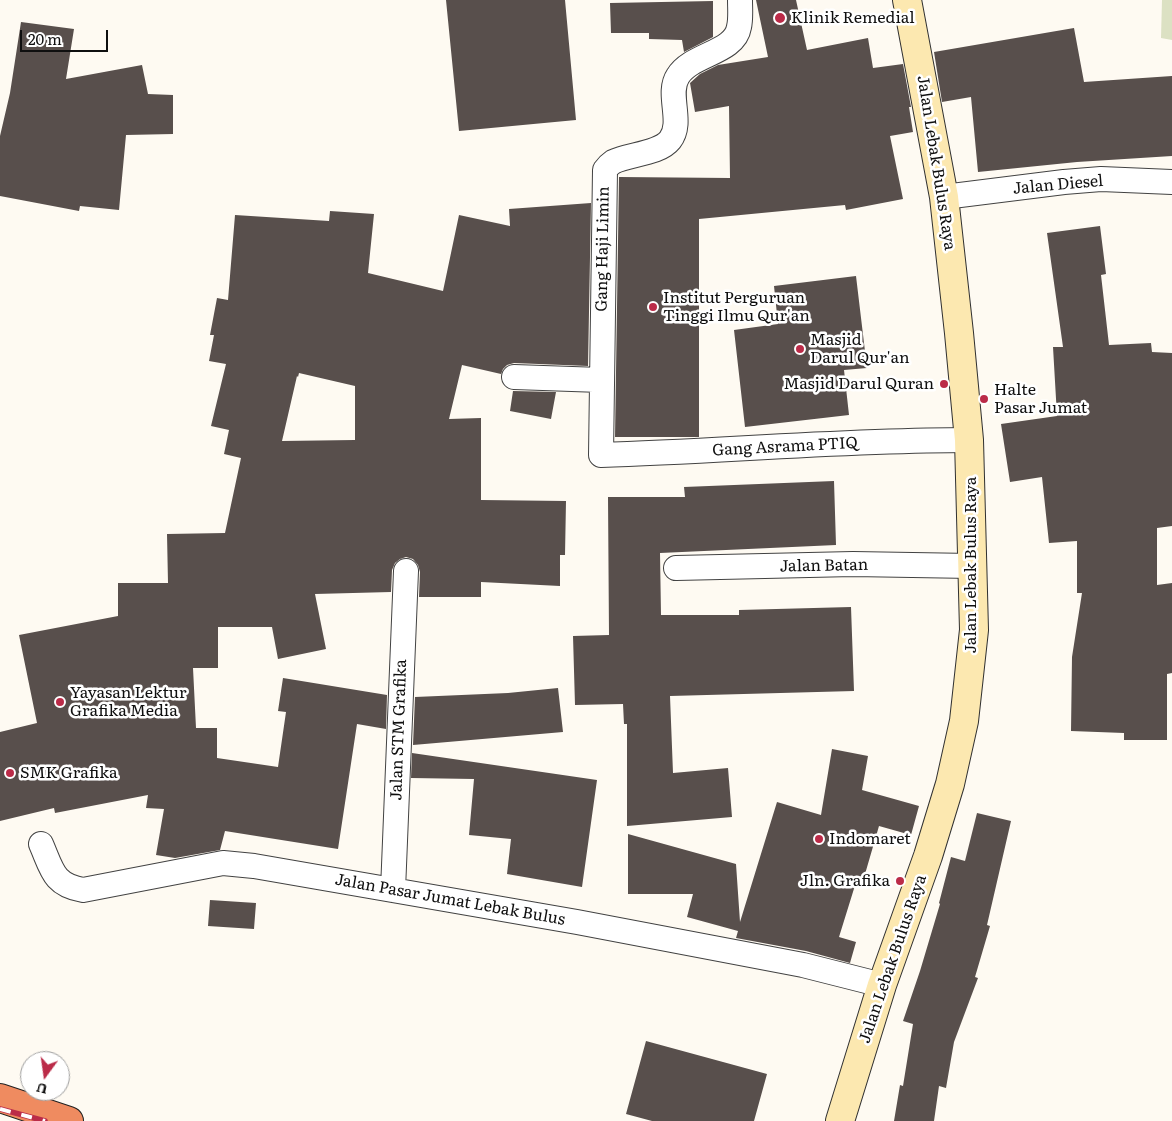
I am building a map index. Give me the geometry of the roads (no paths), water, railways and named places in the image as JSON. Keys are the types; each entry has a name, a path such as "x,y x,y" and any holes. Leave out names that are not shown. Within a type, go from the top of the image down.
{"highway":[{"path":"0,1098 69,1121"}],"main road":[{"name":"Jalan Lebak Bulus Raya","path":"841,1119 882,985 928,856 950,784 958,751 971,668 974,630 969,440 944,197 907,0"}],"street":[{"name":"Gang Haji Limin","path":"601,455 605,170 613,162 663,146 671,139 675,126 674,89 677,76 687,65 730,43 736,37 739,27 740,0"},
{"name":"Jalan Diesel","path":"944,197 1101,179 1172,182"},
{"path":"514,376 601,380"},
{"name":"Gang Asrama PTIQ","path":"601,455 767,446 969,440"},
{"name":"Jalan Batan","path":"676,568 853,564 972,566"},
{"name":"Jalan STM Grafika","path":"393,890 406,571"},
{"name":"Jalan Pasar Jumat Lebak Bulus","path":"41,844 57,880 65,886 83,890 223,863 254,866 803,965 882,985"}],"railway":[{"path":"0,1109 45,1121"}],"place":[{"name":"Klinik Remedial","path":"780,18"},
{"name":"Institut Perguruan Tinggi Ilmu Qur'an","path":"653,307"},
{"name":"Masjid Darul Qur'an","path":"800,349"},
{"name":"Masjid Darul Quran","path":"944,384"},
{"name":"Halte Pasar Jumat","path":"984,399"},
{"name":"Yayasan Lektur Grafika Media","path":"60,702"},
{"name":"SMK Grafika","path":"10,773"},
{"name":"Indomaret","path":"819,839"},
{"name":"Jln. Grafika","path":"900,881"}]}
